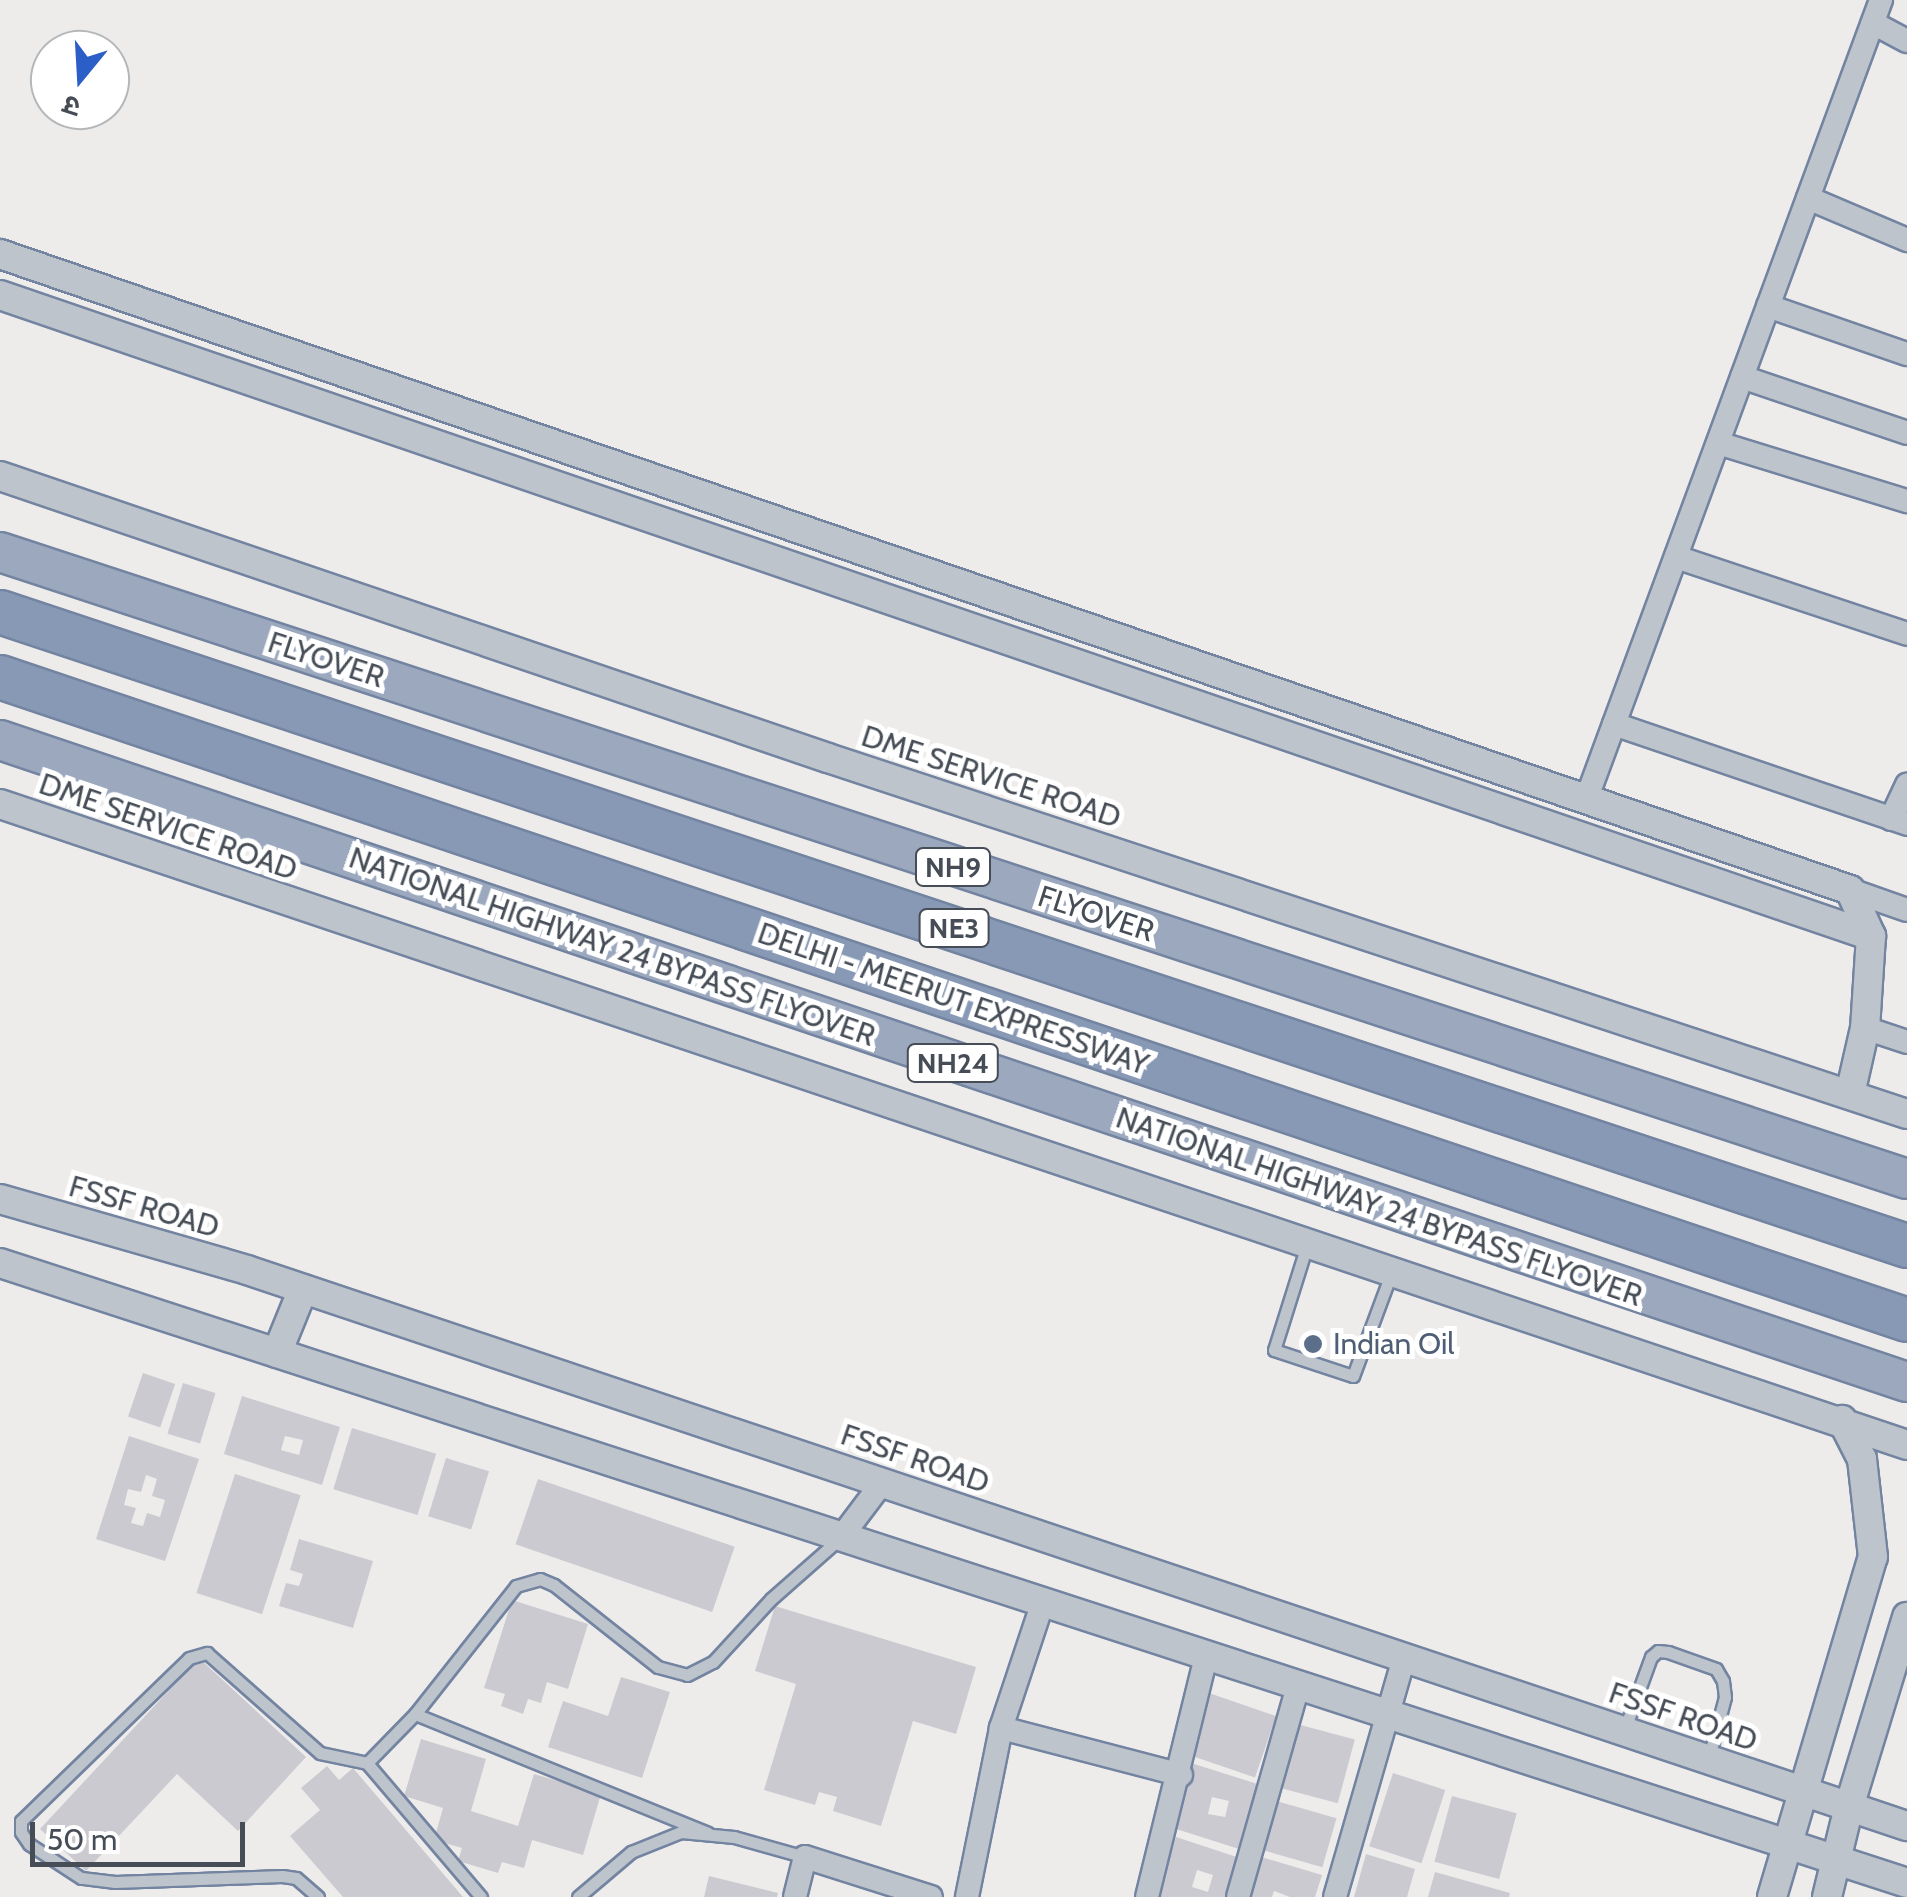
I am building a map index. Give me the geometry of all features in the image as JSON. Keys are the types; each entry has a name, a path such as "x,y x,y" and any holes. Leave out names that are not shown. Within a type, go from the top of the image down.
{"highway":[{"name":"FLYOVER","path":"0,552 1907,1179"},
{"name":"NE3","path":"0,612 1907,1246"},
{"name":"DELHI - MEERUT EXPRESSWAY","path":"0,678 1907,1320"},
{"name":"NATIONAL HIGHWAY 24 BYPASS FLYOVER","path":"0,740 1907,1382"}],"street":[{"path":"1586,800 1881,0"},
{"path":"1873,23 1907,41"},
{"path":"1808,198 1907,240"},
{"path":"0,254 1907,910"},
{"path":"0,296 1871,936"},
{"path":"1768,306 1907,354"},
{"path":"321,406 332,368"},
{"path":"1742,377 1907,433"},
{"path":"1718,443 1907,501"},
{"name":"DME SERVICE ROAD","path":"0,476 810,752 1907,1114"},
{"path":"1676,557 1907,634"},
{"path":"1614,724 1899,822 1907,784"},
{"path":"1438,790 1448,752"},
{"name":"DME SERVICE ROAD","path":"0,804 1907,1445"},
{"path":"1850,890 1871,936 1865,1028 1850,1094"},
{"path":"1865,1028 1907,1042"},
{"name":"FSSF ROAD","path":"0,1200 303,1289 1907,1826"},
{"path":"0,1263 1907,1883"},
{"path":"277,1353 303,1289"},
{"path":"1772,1897 1873,1557 1862,1459 1842,1420"},
{"path":"842,1536 882,1483"},
{"path":"966,1897 1001,1728 1043,1602"},
{"path":"1827,1897 1849,1807 1907,1616"},
{"path":"1147,1897 1180,1775 1206,1656"},
{"path":"1334,1897 1404,1658"},
{"path":"1238,1897 1298,1687"},
{"path":"1001,1728 1180,1775"},
{"path":"795,1897 805,1857 930,1897"}],"lane":[{"path":"1308,1242 1274,1350 1290,1356 1352,1376 1392,1270"},
{"path":"367,1764 415,1714 516,1586 540,1579 554,1585 658,1666 688,1675 713,1662 771,1599 842,1536"},
{"path":"1624,1731 1651,1657 1658,1651 1668,1652 1716,1669 1722,1681 1725,1698 1708,1760"},
{"path":"318,1897 296,1878 282,1876 115,1882 80,1878 29,1844 21,1832 21,1821 198,1652 217,1660 320,1753 367,1764 481,1897"},
{"path":"415,1714 708,1832 805,1857"},
{"path":"578,1897 609,1867 654,1840 681,1832 708,1832"}],"building":[{"path":"143,1373 175,1384 160,1428 128,1416"},
{"path":"183,1383 216,1393 200,1444 168,1434"},
{"path":"242,1396 340,1427 322,1485 224,1454","holes":["285,1436 303,1440 299,1455 281,1450"]},
{"path":"352,1428 436,1454 417,1515 333,1489"},
{"path":"129,1436 199,1459 165,1561 96,1539","holes":["146,1475 157,1479 152,1496 165,1500 160,1517 147,1513 143,1526 131,1523 136,1508 124,1505 128,1489 141,1492"]},
{"path":"446,1458 489,1471 471,1529 428,1516"},
{"path":"235,1474 301,1495 262,1614 196,1593"},
{"path":"538,1479 735,1547 712,1612 516,1544"},
{"path":"299,1539 373,1561 353,1628 279,1606 286,1583 299,1586 303,1574 290,1570"},
{"path":"512,1600 588,1624 568,1689 547,1682 541,1703 528,1699 523,1714 501,1706 505,1694 484,1688"},
{"path":"775,1606 976,1667 956,1734 913,1721 881,1826 833,1811 837,1797 819,1792 815,1805 764,1790 796,1684 755,1671"},
{"path":"199,1658 306,1757 238,1831 177,1774 86,1871 40,1829"},
{"path":"621,1677 670,1692 642,1778 548,1747 563,1701 608,1716"},
{"path":"1209,1693 1276,1716 1255,1778 1188,1754"},
{"path":"1293,1723 1355,1740 1338,1803 1276,1787"},
{"path":"421,1739 486,1759 471,1811 518,1826 534,1774 601,1794 583,1855 532,1840 524,1868 502,1862 498,1873 458,1861 462,1848 434,1840 443,1808 404,1796"},
{"path":"1191,1763 1264,1786 1242,1850 1170,1827","holes":["1212,1797 1229,1801 1225,1817 1208,1814"]},
{"path":"327,1766 339,1780 353,1768 463,1897 343,1897 290,1836 320,1810 301,1788"},
{"path":"1393,1773 1445,1790 1422,1863 1369,1846"},
{"path":"1452,1796 1517,1813 1499,1879 1434,1862"},
{"path":"1273,1800 1336,1818 1322,1867 1259,1849"},
{"path":"1176,1837 1246,1860 1233,1897 1156,1897","holes":["1197,1870 1213,1875 1208,1892 1192,1887"]},
{"path":"1366,1854 1415,1869 1407,1897 1354,1897"},
{"path":"1258,1856 1322,1875 1315,1897 1290,1897 1274,1891 1272,1897 1246,1897"},
{"path":"1435,1872 1510,1893 1509,1897 1428,1897"},
{"path":"709,1876 778,1893 777,1897 704,1897"}],"place":[{"name":"Indian Oil","path":"1313,1344"}]}
